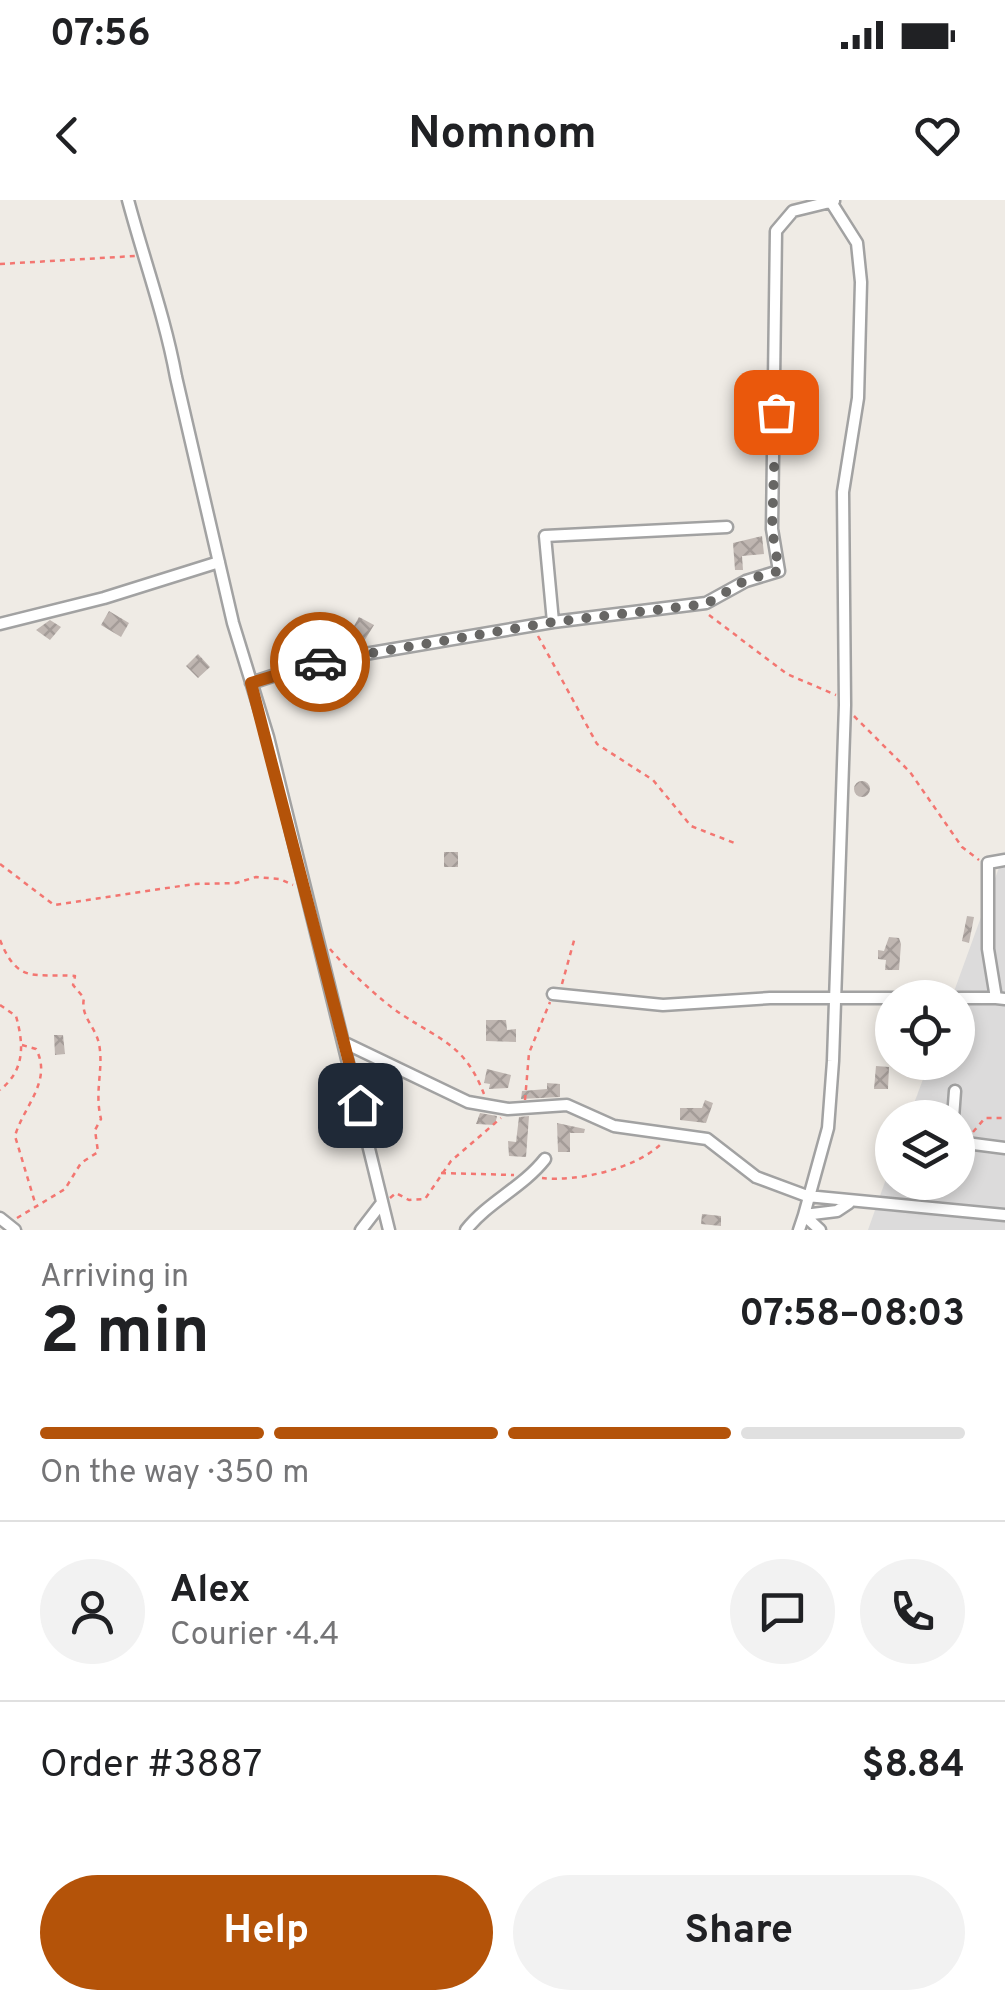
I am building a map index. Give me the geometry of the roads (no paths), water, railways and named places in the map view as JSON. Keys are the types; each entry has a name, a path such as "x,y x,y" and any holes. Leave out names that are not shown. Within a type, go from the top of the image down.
{"street":[{"path":"128,200 142,256 171,336 176,378 219,562 345,1043 389,1230"},
{"path":"251,683 312,662 553,622 706,604 746,580 779,571 772,529 775,243 785,216 827,201 852,230 861,282 858,398 843,492 845,705 828,1128 799,1230"},
{"path":"553,622 545,536 727,528"},
{"path":"0,624 104,598 219,562"},
{"path":"975,998 1001,998 988,950 988,864 1005,860"},
{"path":"553,994 663,1005 875,998"},
{"path":"345,1043 468,1102 508,1109 567,1105 614,1126 672,1131 720,1144 756,1177 808,1196 1005,1216"},
{"path":"954,1100 955,1091"},
{"path":"975,1142 1005,1148"},
{"path":"466,1230 477,1216 532,1176 545,1159"},
{"path":"804,1215 837,1211 849,1202"},
{"path":"361,1230 381,1204"},
{"path":"804,1215 820,1230"}]}
